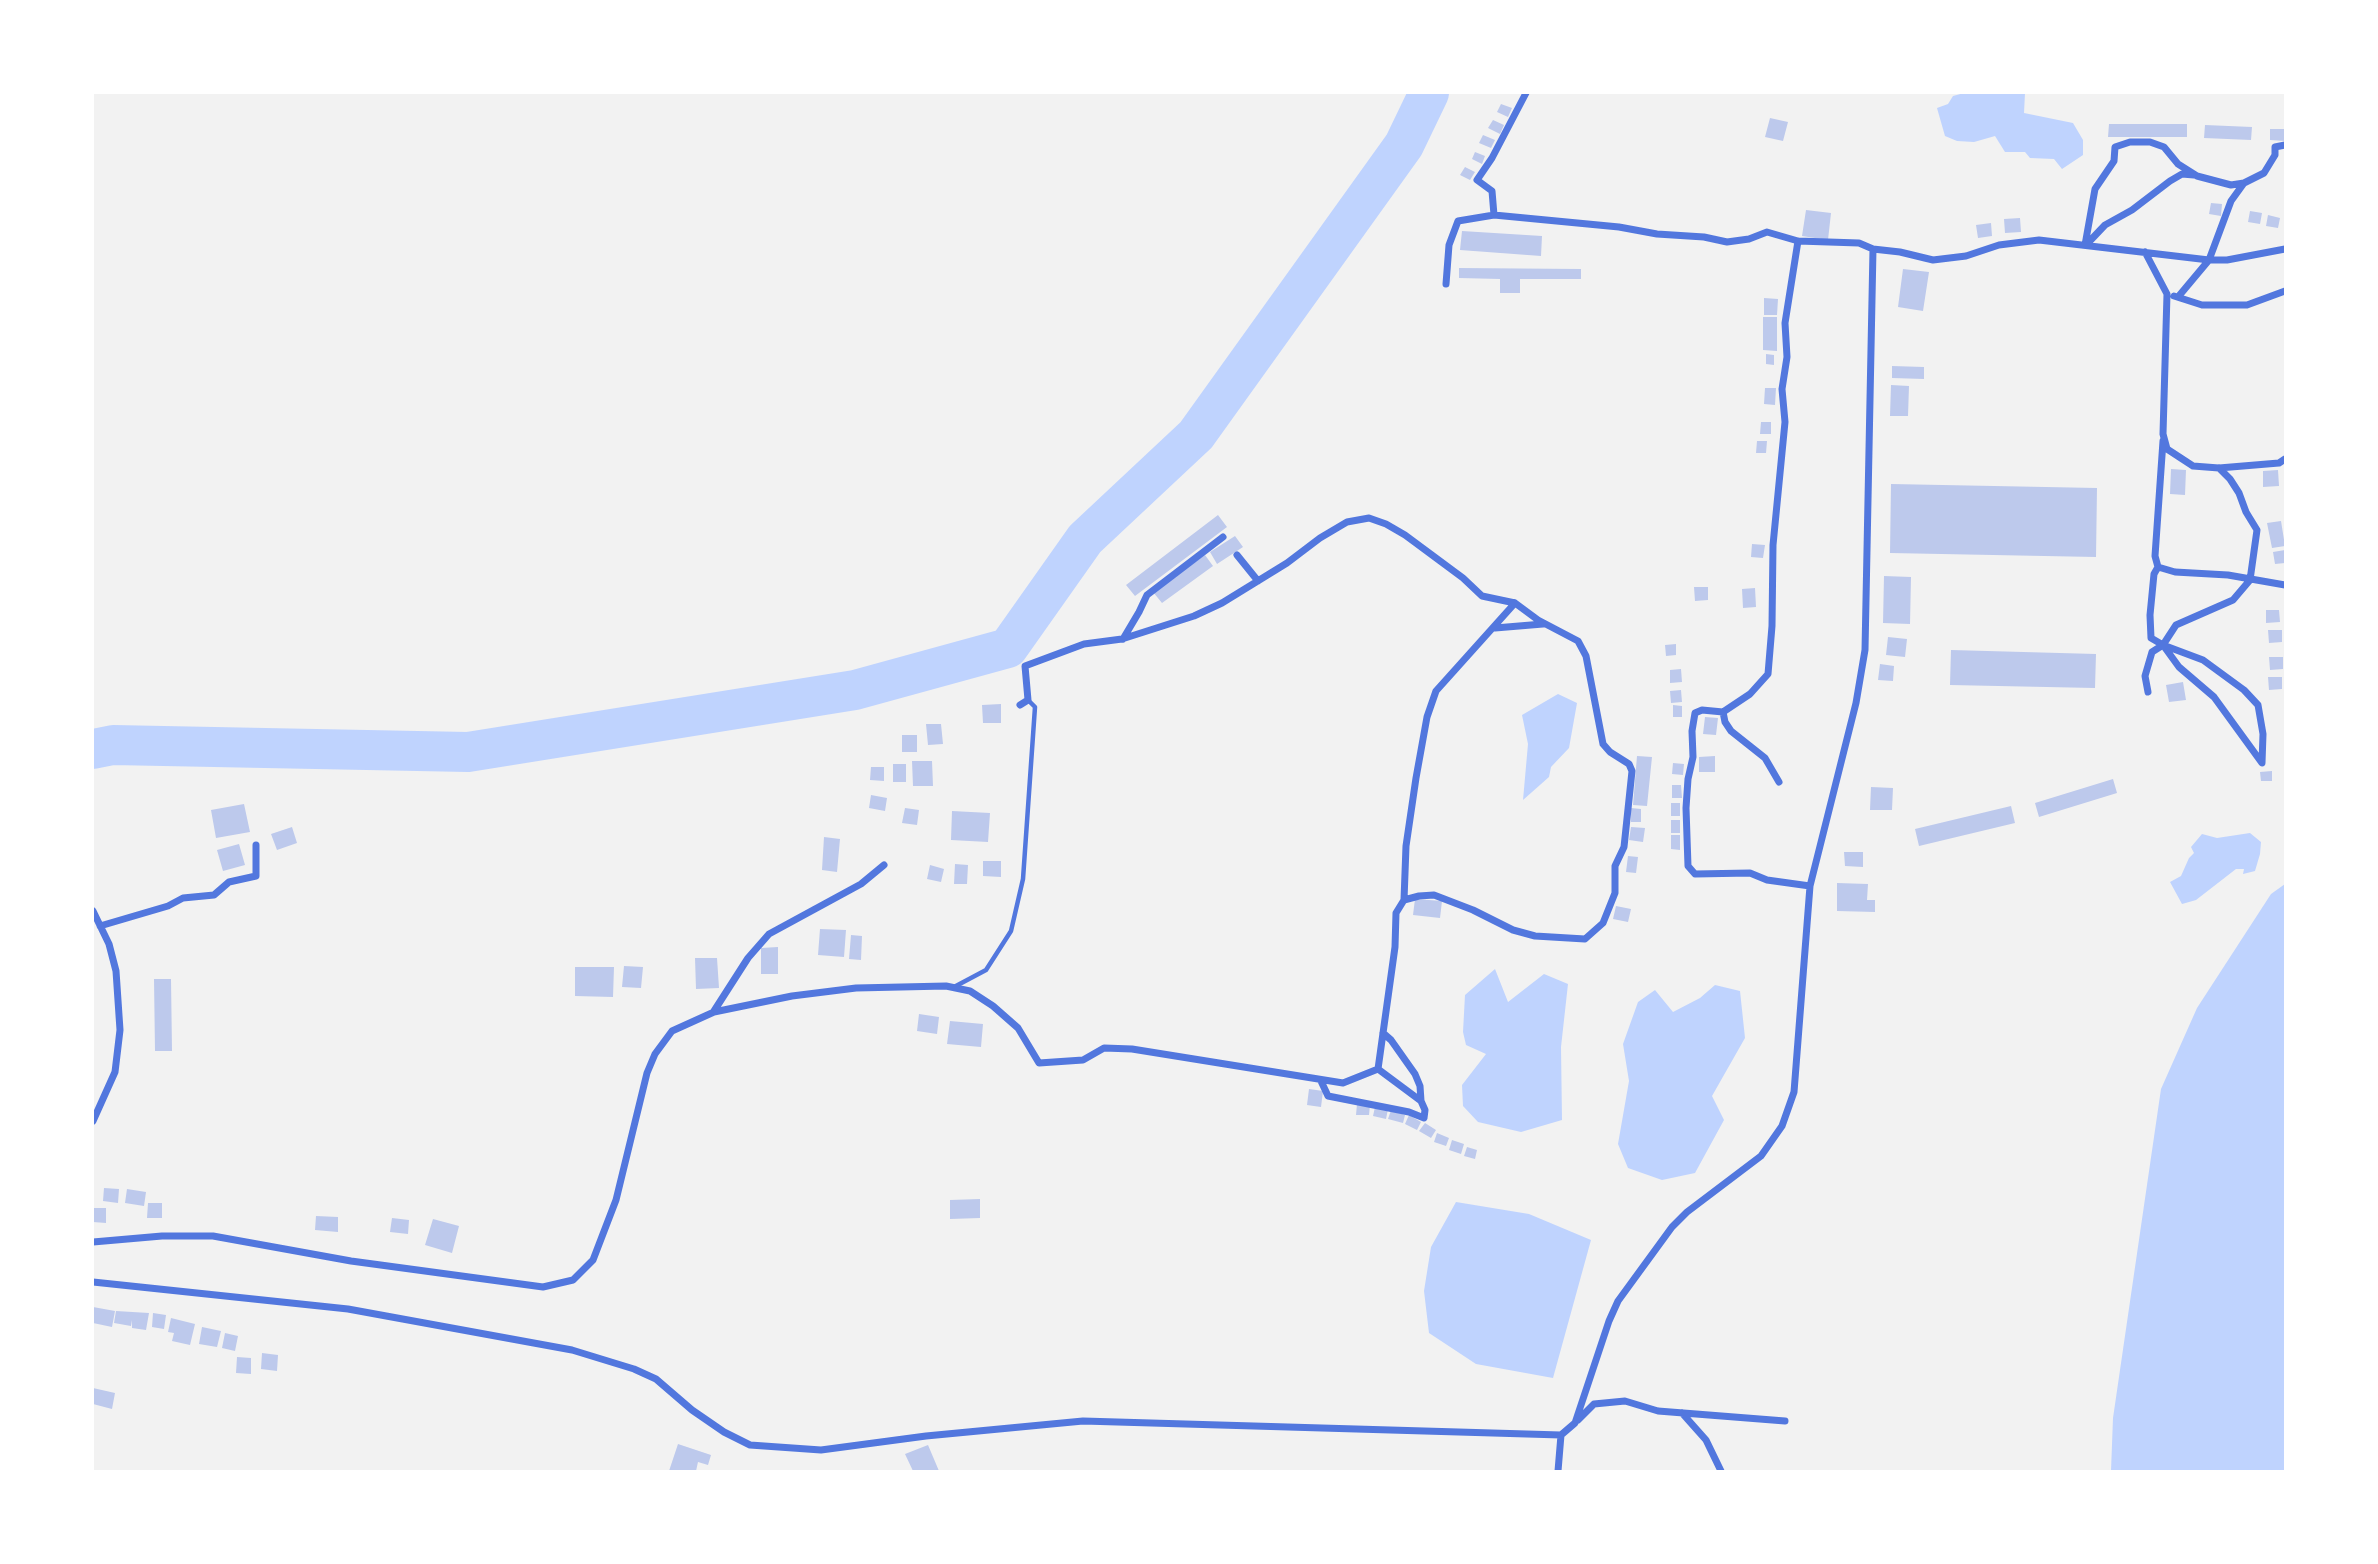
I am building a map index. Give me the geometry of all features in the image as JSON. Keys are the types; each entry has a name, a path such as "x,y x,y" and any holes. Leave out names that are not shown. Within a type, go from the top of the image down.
{"street":[{"path":"1494,215 1492,191 1477,180 1492,158 1526,93"},
{"path":"2085,245 2095,189 2114,162 2115,147 2130,142 2150,142 2164,147 2178,164 2197,176"},
{"path":"2085,245 2105,225 2132,210 2182,174 2231,185 2244,183 2264,173 2275,156 2275,146 2285,145"},
{"path":"2178,297 2209,260 2231,201 2244,183"},
{"path":"1446,284 1449,245 1458,221 1494,215 1619,227 1727,242 1749,239 1767,232 1798,241 1859,243 1873,249 1933,260 1966,256 1999,246 2039,240 2209,260 2227,260 2285,248"},
{"path":"1798,241 1785,323 1787,357 1782,389 1785,422 1773,545 1772,626 1768,674 1750,694 1723,712 1702,710 1695,713 1692,731 1693,757 1686,808 1688,866 1695,874 1750,873 1767,880 1810,886"},
{"path":"1575,1423 1618,1301 1672,1227 1687,1212 1761,1156 1782,1126 1794,1092 1810,886 1856,703 1865,650 1873,249"},
{"path":"2145,252 2167,294 2164,433 2155,556 2158,567 2154,575 2150,615 2151,638 2203,660 2244,690 2258,705 2263,734 2262,763 2214,697 2179,667 2163,645"},
{"path":"2167,294 2202,305 2247,305 2285,291"},
{"path":"2164,433 2167,449 2193,466 2219,468 2279,463 2285,459"},
{"path":"2148,692 2145,676 2152,652 2163,645 2176,625 2233,600 2250,580 2257,530 2246,513 2239,493 2219,468"},
{"path":"1020,705 1028,700 1025,666 1084,644 1122,639 1194,616 1258,581 1347,522 1369,518 1386,524 1463,578 1482,596 1515,604 1578,641 1586,656 1603,744 1629,764 1632,771 1624,847 1615,866 1615,893 1603,923 1585,939 1535,936 1513,930 1434,895 1404,900"},
{"path":"1122,639 1147,595 1223,537"},
{"path":"1237,555 1258,581"},
{"path":"2158,567 2175,572 2228,575 2285,585"},
{"path":"1378,1069 1395,947 1396,913 1404,900 1406,846 1427,717 1436,691 1515,604"},
{"path":"1495,628 1545,623"},
{"path":"1723,712 1731,731 1765,758 1779,782"},
{"path":"100,926 168,906 183,898 214,895 229,882 257,876 256,845"},
{"path":"714,1012 748,958 769,934 861,884 884,865"},
{"path":"93,911 109,944 116,971 120,1030 115,1072 93,1121"},
{"path":"93,1242 162,1236 212,1236 351,1261 543,1287 573,1280 593,1260 616,1200 647,1073 655,1054 672,1031 714,1012 792,996 856,988 954,988 970,991 993,1006 1018,1028 1038,1063 1083,1060 1104,1048 1132,1049 1343,1083 1378,1069"},
{"path":"1382,1033 1391,1040 1415,1074 1420,1086 1421,1101"},
{"path":"1321,1081 1328,1096 1409,1112 1424,1118 1426,1110 1421,1101 1378,1069"},
{"path":"93,1282 348,1309 572,1350 634,1368 656,1379 724,1432 750,1445 780,1448 821,1450 926,1436 1083,1421 1561,1435 1594,1404 1625,1401 1658,1411 1784,1421"},
{"path":"1682,1413 1706,1440 1721,1471"},
{"path":"1558,1471 1561,1435"}],"lane":[{"path":"954,988 986,970 1011,931 1023,879 1035,706 1028,700"}],"water":[{"path":"1964,93 2025,93 2024,113 2073,123 2083,140 2083,155 2062,169 2054,159 2030,158 2025,152 2005,152 1995,136 1974,142 1957,141 1945,136 1937,108 1948,104 1953,96"},
{"path":"1558,694 1577,703 1569,748 1551,767 1549,777 1523,800 1528,744 1522,715"},
{"path":"2250,833 2261,842 2255,871 2243,874 2244,869 2236,869 2196,900 2182,904 2170,882 2181,876 2194,853 2191,847 2202,834 2217,838"},
{"path":"2285,884 2285,1471 2111,1471 2113,1418 2161,1089 2197,1008 2271,894"},
{"path":"1495,969 1508,1002 1544,974 1568,984 1561,1047 1562,1120 1521,1132 1478,1122 1463,1106 1462,1085 1486,1054 1466,1045 1463,1032 1465,995"},
{"path":"1715,985 1740,991 1745,1038 1712,1096 1724,1120 1695,1173 1662,1180 1628,1168 1618,1144 1629,1081 1623,1044 1638,1002 1655,990 1673,1012 1700,998"},
{"path":"1456,1202 1529,1214 1591,1240 1553,1378 1476,1364 1429,1333 1424,1291 1431,1247"}],"building":[{"path":"1501,104 1512,108 1508,117 1497,112"},
{"path":"1770,118 1788,122 1783,141 1765,137"},
{"path":"1493,120 1504,125 1500,134 1488,128"},
{"path":"2109,124 2187,124 2187,137 2108,137"},
{"path":"2205,125 2252,127 2251,140 2204,138"},
{"path":"2270,129 2285,129 2285,141 2270,140"},
{"path":"1483,135 1495,140 1491,148 1479,143"},
{"path":"1475,152 1485,156 1482,164 1472,159"},
{"path":"1465,167 1475,172 1470,180 1460,175"},
{"path":"2211,203 2222,204 2221,216 2209,214"},
{"path":"1806,210 1831,213 1828,240 1802,236"},
{"path":"2250,211 2262,213 2260,224 2248,222"},
{"path":"2268,215 2280,218 2278,228 2266,226"},
{"path":"2020,218 2021,232 2005,233 2004,219"},
{"path":"1991,223 1992,236 1978,238 1976,225"},
{"path":"1462,231 1542,236 1541,256 1460,250"},
{"path":"1459,268 1581,269 1581,279 1520,279 1520,293 1500,293 1500,279 1459,278"},
{"path":"1903,269 1929,272 1923,311 1898,307"},
{"path":"1764,298 1778,299 1777,315 1764,315"},
{"path":"1763,317 1777,317 1777,351 1763,350"},
{"path":"1766,354 1774,355 1774,365 1766,364"},
{"path":"1892,366 1924,367 1924,379 1892,378"},
{"path":"1891,385 1909,386 1908,416 1890,416"},
{"path":"1765,388 1776,388 1775,405 1764,404"},
{"path":"1761,422 1771,422 1771,434 1760,434"},
{"path":"1757,441 1767,441 1766,453 1756,453"},
{"path":"2171,469 2186,470 2185,495 2170,494"},
{"path":"2278,470 2279,486 2263,487 2263,471"},
{"path":"1891,484 2097,488 2096,557 1890,553"},
{"path":"1218,515 1227,527 1135,596 1126,585"},
{"path":"2281,521 2285,546 2272,548 2267,523"},
{"path":"1235,536 1243,547 1217,564 1210,552"},
{"path":"1752,544 1765,545 1763,558 1751,557"},
{"path":"2285,550 2285,563 2275,564 2273,552"},
{"path":"1205,555 1213,566 1162,603 1153,592"},
{"path":"1884,576 1911,577 1910,624 1883,623"},
{"path":"1694,587 1708,587 1708,600 1695,601"},
{"path":"1755,588 1756,607 1743,608 1742,589"},
{"path":"2266,610 2279,610 2280,622 2266,623"},
{"path":"2268,630 2282,630 2282,642 2269,643"},
{"path":"1888,637 1907,639 1905,657 1886,655"},
{"path":"1676,644 1676,655 1666,656 1665,645"},
{"path":"1951,650 2096,654 2095,688 1950,685"},
{"path":"2269,657 2283,657 2283,669 2270,670"},
{"path":"1880,664 1894,666 1893,681 1878,680"},
{"path":"1681,669 1682,682 1670,683 1670,670"},
{"path":"2268,677 2282,677 2282,689 2269,690"},
{"path":"2183,682 2186,700 2169,702 2166,685"},
{"path":"1681,690 1682,702 1671,703 1670,691"},
{"path":"1001,704 1001,723 983,723 982,705"},
{"path":"1673,705 1682,706 1682,717 1673,717"},
{"path":"1705,717 1718,718 1716,735 1703,734"},
{"path":"926,724 941,724 943,744 928,745"},
{"path":"902,735 917,735 917,752 902,752"},
{"path":"1637,756 1652,757 1647,806 1633,805"},
{"path":"1715,756 1715,772 1699,772 1699,757"},
{"path":"912,761 932,761 933,786 913,786"},
{"path":"1673,763 1684,764 1683,775 1672,774"},
{"path":"893,764 906,764 906,782 893,782"},
{"path":"871,767 884,767 884,781 870,780"},
{"path":"2272,771 2272,781 2261,781 2260,772"},
{"path":"2113,779 2117,793 2039,817 2035,803"},
{"path":"1672,785 1681,785 1682,798 1672,798"},
{"path":"1871,787 1893,788 1892,810 1870,810"},
{"path":"871,795 887,798 885,811 869,808"},
{"path":"1671,803 1680,803 1680,816 1671,816"},
{"path":"244,804 250,832 216,838 211,810"},
{"path":"2011,806 2015,823 1919,846 1915,829"},
{"path":"905,808 919,810 917,825 902,823"},
{"path":"1631,808 1641,809 1641,822 1631,822"},
{"path":"952,811 990,813 988,842 951,840"},
{"path":"1671,820 1680,820 1680,833 1671,833"},
{"path":"292,827 297,843 277,850 271,834"},
{"path":"1631,827 1645,828 1643,842 1629,840"},
{"path":"1671,835 1680,835 1680,850 1671,849"},
{"path":"824,837 840,839 837,872 822,870"},
{"path":"239,844 245,865 223,871 217,850"},
{"path":"1844,852 1863,852 1863,867 1845,866"},
{"path":"1628,856 1638,857 1636,873 1626,872"},
{"path":"983,861 1001,861 1001,877 983,876"},
{"path":"955,864 968,865 967,884 954,884"},
{"path":"930,865 944,869 941,882 927,879"},
{"path":"1837,883 1868,884 1867,900 1875,900 1875,912 1837,911"},
{"path":"1415,899 1442,901 1440,918 1413,915"},
{"path":"1616,906 1631,909 1628,922 1613,919"},
{"path":"820,929 846,930 844,957 818,955"},
{"path":"851,935 862,936 861,960 849,959"},
{"path":"778,947 778,974 761,974 761,948"},
{"path":"695,958 717,958 719,988 696,989"},
{"path":"624,966 643,967 641,988 622,987"},
{"path":"575,967 614,967 613,997 575,996"},
{"path":"154,979 171,979 172,1051 155,1051"},
{"path":"919,1014 939,1017 937,1034 917,1031"},
{"path":"950,1021 983,1024 981,1047 947,1044"},
{"path":"1309,1089 1323,1091 1321,1107 1307,1105"},
{"path":"1357,1104 1370,1105 1369,1115 1356,1115"},
{"path":"1375,1107 1388,1109 1386,1119 1373,1116"},
{"path":"1391,1110 1405,1115 1403,1123 1388,1119"},
{"path":"1409,1115 1421,1122 1417,1130 1405,1124"},
{"path":"1425,1123 1436,1130 1431,1138 1419,1131"},
{"path":"1437,1133 1449,1138 1446,1146 1434,1142"},
{"path":"1452,1140 1464,1144 1461,1154 1449,1150"},
{"path":"1467,1147 1477,1150 1475,1159 1464,1156"},
{"path":"104,1188 119,1189 118,1203 103,1201"},
{"path":"127,1189 146,1192 144,1206 125,1203"},
{"path":"980,1199 980,1218 950,1219 950,1200"},
{"path":"148,1203 162,1203 162,1218 147,1218"},
{"path":"93,1208 106,1208 106,1223 93,1222"},
{"path":"316,1216 338,1217 338,1232 315,1230"},
{"path":"392,1218 409,1220 408,1234 390,1232"},
{"path":"433,1219 459,1226 452,1253 425,1245"},
{"path":"93,1307 115,1311 112,1327 93,1323"},
{"path":"116,1311 149,1313 146,1330 132,1328 132,1320 131,1326 114,1323"},
{"path":"153,1313 166,1315 164,1329 152,1327"},
{"path":"171,1318 195,1324 190,1345 172,1341 174,1333 168,1332"},
{"path":"202,1327 221,1331 217,1347 199,1344"},
{"path":"225,1333 238,1336 235,1351 222,1348"},
{"path":"262,1353 278,1355 277,1371 261,1369"},
{"path":"237,1357 251,1358 251,1374 236,1373"},
{"path":"93,1388 115,1393 112,1409 93,1404"},
{"path":"678,1444 711,1455 708,1465 698,1462 696,1471 669,1471"},
{"path":"928,1445 939,1471 913,1471 905,1454"}],"waterway":[{"path":"93,749 113,745 468,752 855,690 1008,648 1085,539 1196,435 1404,145 1429,93"}]}
